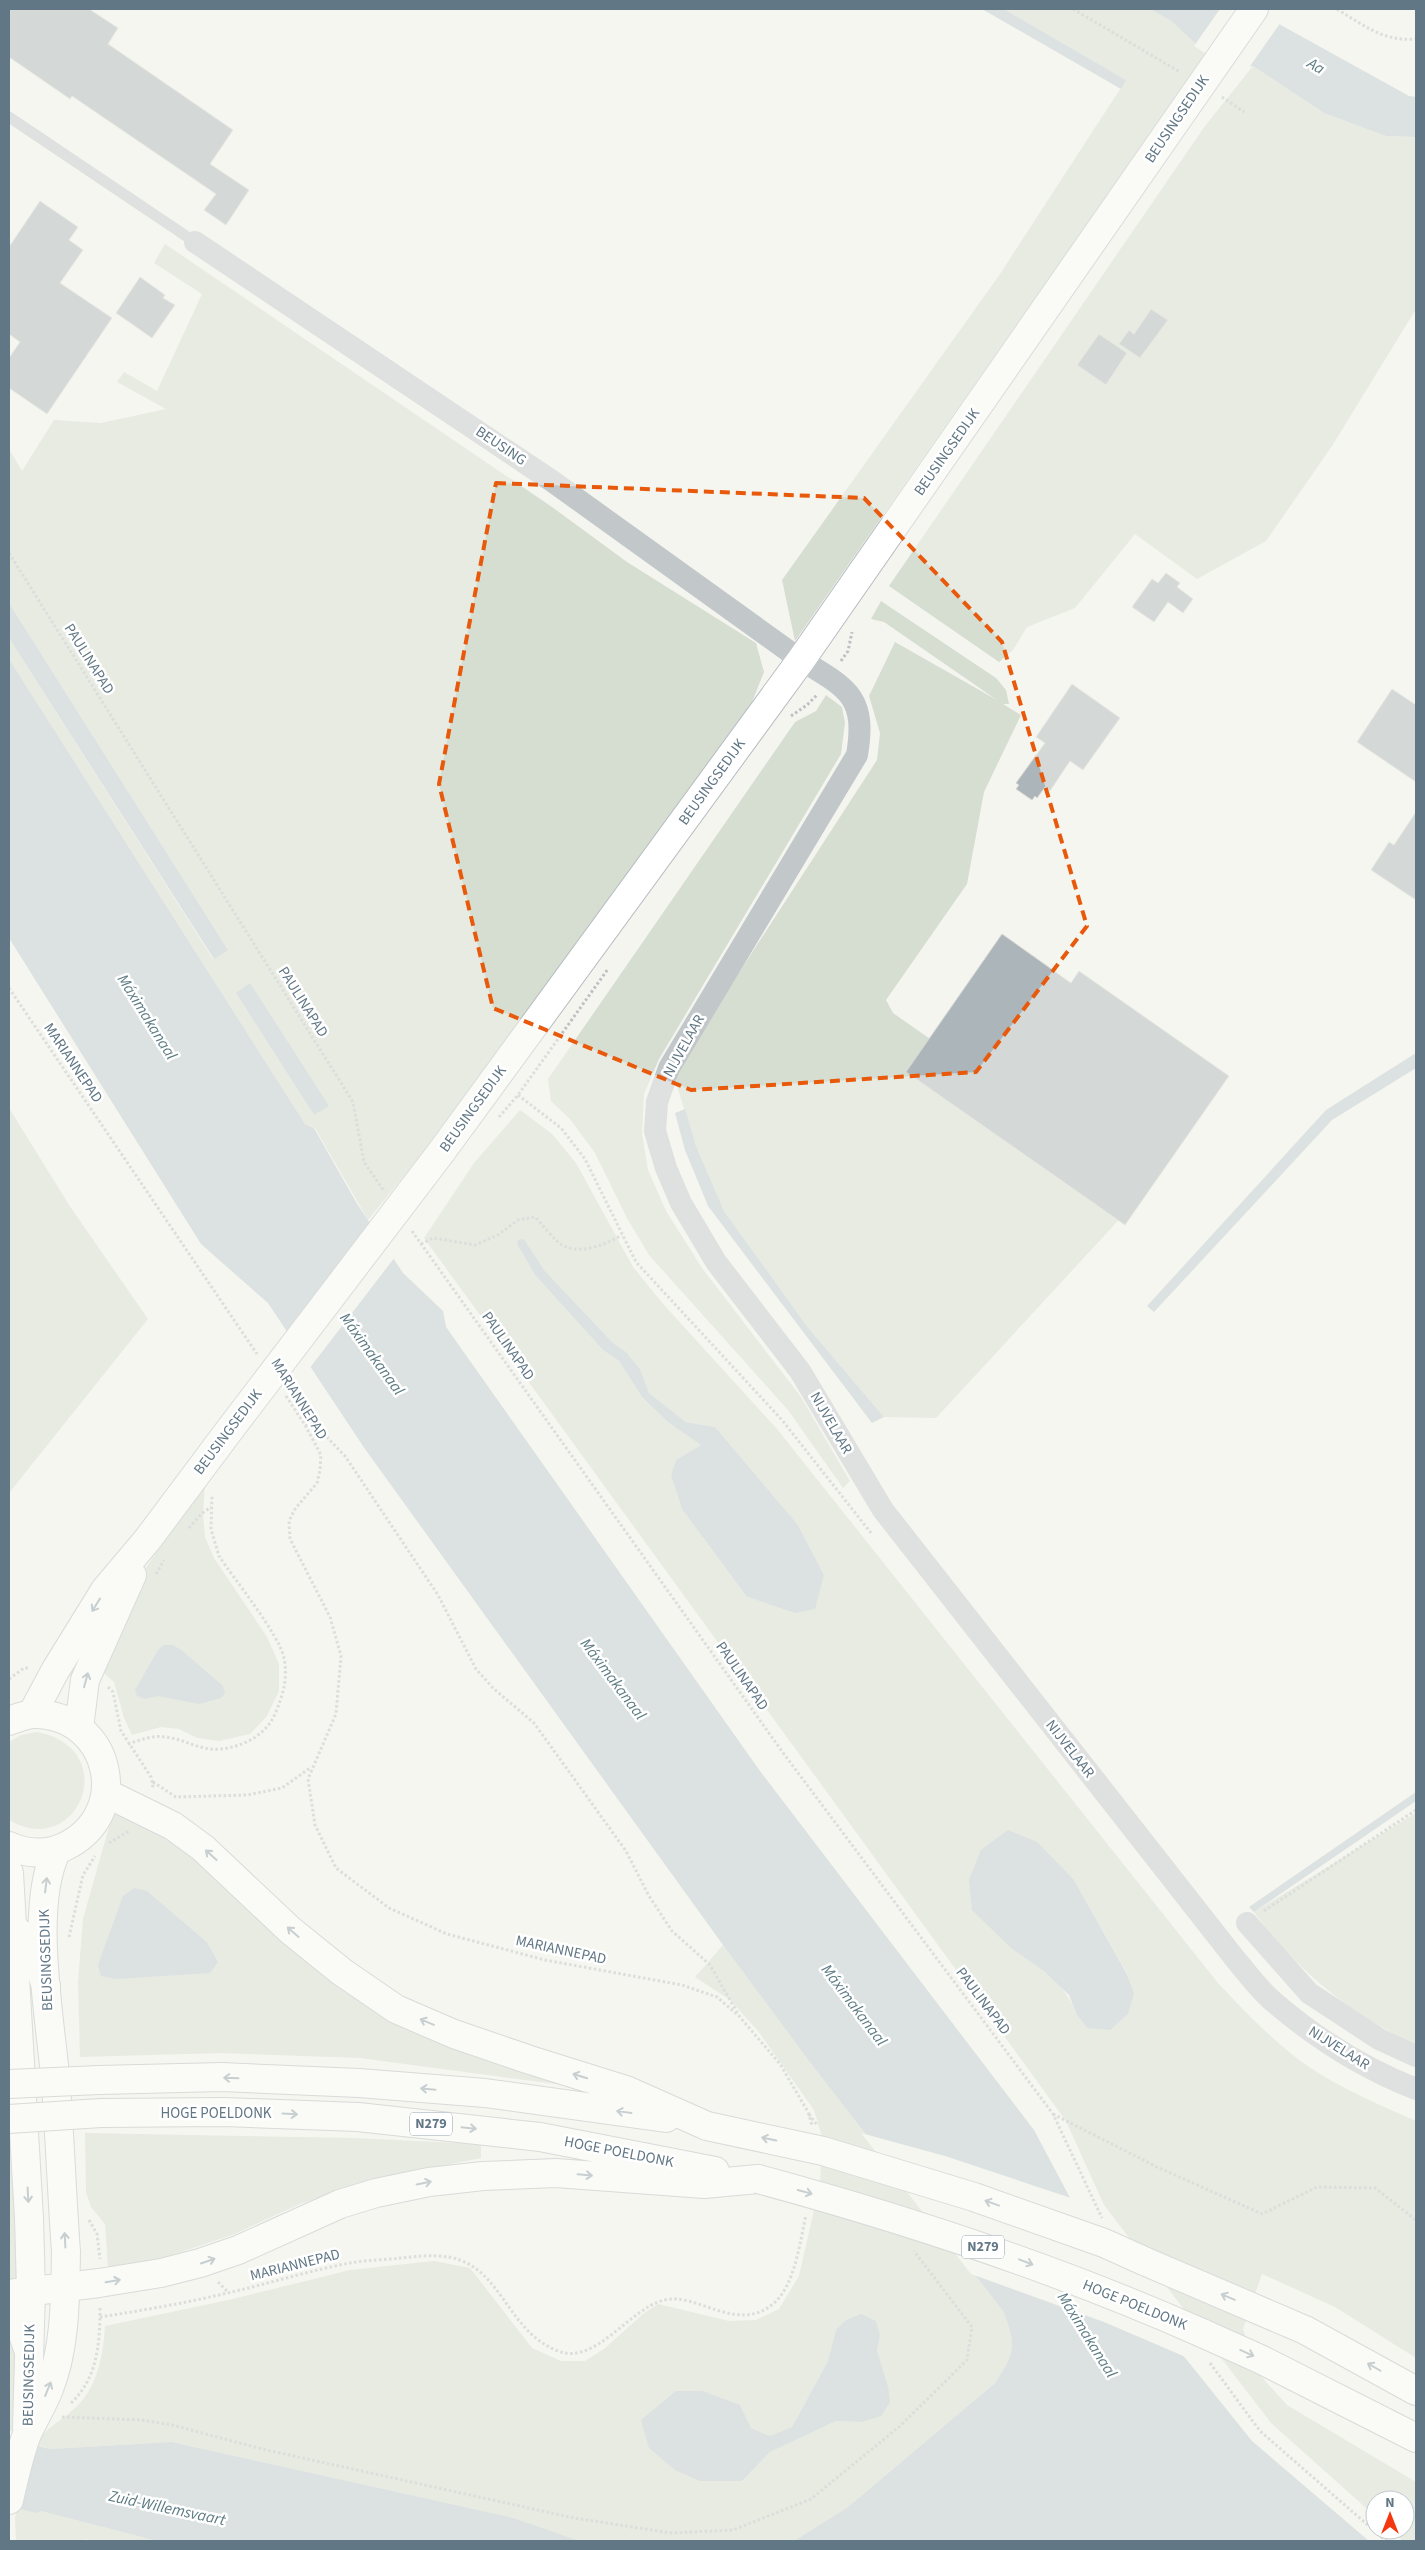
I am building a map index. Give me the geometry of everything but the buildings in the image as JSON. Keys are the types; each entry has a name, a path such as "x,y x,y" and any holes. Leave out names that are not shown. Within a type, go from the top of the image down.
{"main road":[{"name":"BEUSINGSEDIJK","path":"20,1717 55,1671 105,1590 148,1539 442,1151 801,660 1254,9"},
{"name":"BEUSINGSEDIJK","path":"79,1728 85,1680 148,1539"},
{"path":"9,1846 19,1850 38,1853 57,1850 75,1842 90,1828 101,1812 106,1793 106,1774 102,1757 92,1741 79,1728 63,1719 20,1717"},
{"name":"N279","path":"106,1793 143,1809 181,1831 203,1848 320,1954 342,1972 396,2009 454,2034 626,2090 707,2126"},
{"name":"BEUSINGSEDIJK","path":"28,2434 49,2389 58,2358 65,2288 66,2252 56,2086 46,1986 46,1881 49,1866 57,1850"},
{"name":"BEUSINGSEDIJK","path":"9,1873 10,1927 28,2200 20,2292 29,2352 26,2414 28,2434"},
{"path":"10,1927 21,1934 29,1945 39,1964 46,1986"},
{"name":"N279","path":"9,2084 222,2077 359,2083 548,2101 707,2126 823,2151 974,2196 1144,2261 1305,2330 1416,2391"},
{"name":"HOGE POELDONK","path":"9,2119 101,2113 293,2114 358,2117 487,2130 650,2156 758,2179 870,2210 1020,2260 1148,2309 1386,2421 1416,2438"},
{"name":"N279","path":"20,2292 65,2288 161,2273 200,2264 238,2250 340,2204 376,2193 429,2182 483,2176 556,2173 704,2184 758,2179"},
{"path":"9,2314 20,2326 29,2352"},
{"path":"9,2500 18,2462 28,2434"}],"street":[{"name":"BEUSING","path":"195,242 552,481 801,660"},
{"name":"NIJVELAAR","path":"801,660 829,677 854,700 860,714 861,730 857,755 669,1068 657,1102 655,1131 666,1168 682,1203 716,1262 800,1371 883,1510 1236,1960 1273,2002 1327,2044 1391,2079 1416,2089"},
{"name":"NIJVELAAR","path":"1247,1923 1309,1993 1379,2039 1416,2056"}],"lane":[{"path":"9,117 195,242"}],"path":[{"path":"1073,9 1167,66 1203,81 1244,112"},
{"path":"1337,9 1379,35 1416,40"},
{"name":"PAULINAPAD","path":"9,553 353,1102 364,1162 386,1195"},
{"name":"MARIANNEPAD","path":"9,988 258,1355"},
{"path":"518,1095 560,1128 585,1159 636,1262 782,1420 843,1498"},
{"path":"421,1244 433,1238 475,1245 498,1235 518,1220 535,1217 561,1245 585,1249 605,1245 622,1235"},
{"name":"PAULINAPAD","path":"410,1227 781,1750 1053,2114 1158,2167 1262,2214 1317,2187 1375,2188 1416,2220"},
{"name":"MARIANNEPAD","path":"284,1394 305,1425 321,1455 317,1483 295,1509 288,1521 290,1539 330,1617 341,1656 336,1714 311,1768 308,1779 315,1825 336,1868 389,1908 447,1934 545,1960 682,1985 717,1997 739,2016 780,2064 808,2112 813,2129"},
{"path":"305,1425 323,1433 345,1456 438,1595 476,1668 493,1688 534,1723 626,1851 650,1896 672,1931 710,1966 739,2016"},
{"path":"128,1744 151,1737 165,1736 199,1748 221,1749 238,1746 264,1730 273,1718 284,1692 286,1678 283,1657 272,1634 219,1556 213,1542 210,1507 215,1487"},
{"path":"152,1781 176,1797 247,1795 282,1788 311,1768"},
{"path":"1247,1923 1416,1810"},
{"path":"808,2112 819,2127"},
{"name":"MARIANNEPAD","path":"100,2317 160,2308 229,2293 351,2262 437,2255 456,2258 472,2264 485,2276 537,2342 560,2352 581,2352 599,2344 643,2310 665,2300 681,2301 731,2314 754,2314 774,2304 794,2273 807,2210"},
{"path":"53,2417 142,2420 262,2449 574,2518 671,2533 733,2530 811,2499 900,2426 966,2360 972,2327 914,2250"}],"highlighted area":[{"path":"496,483 864,498 1002,642 1087,926 976,1072 691,1090 493,1008 439,784"}],"shaded area":[{"path":"1004,9 1150,9 1171,21 1206,53 795,641 782,580 1000,274 1126,80"},
{"path":"1253,66 1324,113 1386,136 1416,137 1416,309 1332,446 1266,541 1197,579 1135,534 1075,608 1027,627 1013,650 999,662 889,586 1205,126"},
{"path":"165,244 552,507 627,562 756,643 764,672 748,712 451,1118 368,1220 315,1128 305,1124 9,659 9,638 213,959 228,950 9,603 9,449 22,471 54,420 101,423 166,409 117,382 124,372 157,391 202,294 154,263","holes":["236,993 328,1106 314,1115"]},
{"path":"881,601 996,678 1006,690 1009,704 1003,704 1021,715 984,792 967,884 886,1000 893,1013 1130,1179 1127,1211 936,1418 884,1417 809,1329 724,1211 696,1146 676,1083 681,1062 877,760 880,733 869,696 895,642 997,700 884,622 871,619"},
{"path":"826,695 842,707 845,723 841,754 659,1059 644,1094 642,1134 648,1170 666,1211 702,1268 801,1397 850,1481 843,1488 788,1410 649,1255 627,1218 595,1153 570,1119 551,1101 548,1079 795,722 816,711"},
{"path":"9,1108 69,1205 148,1319 9,1493"},
{"path":"520,1110 552,1134 576,1163 633,1267 664,1305 777,1429 1218,1983 1250,2016 1296,2058 1348,2090 1416,2121 1416,2358 1335,2307 1262,2274 1243,2329 1258,2373 1287,2405 1416,2482 1416,2541 1402,2540 1415,2540 1415,2490 1365,2490 1365,2507 1271,2423 1104,2205 1066,2121 424,1238 474,1163","holes":["524,1239 545,1271 613,1343 626,1352 640,1369 649,1393 686,1422 715,1427 798,1525 824,1575 793,1613 745,1595 682,1509 671,1475 676,1460 701,1445 669,1423 642,1397 619,1361 603,1350 535,1275 517,1244","1074,1880 1127,1973 1134,1993 1076,2013 1071,2002 1057,1983 1040,1968 1011,1948"]},
{"path":"205,1483 203,1515 205,1537 214,1558 267,1637 279,1664 279,1691 267,1716 250,1734 219,1741 197,1738 179,1729 161,1727 132,1735 124,1718 114,1682 97,1667 142,1573"},
{"path":"37,1732 63,1742 79,1758 84,1778 82,1797 71,1814 55,1826 34,1829 9,1820 9,1742 21,1735"},
{"path":"116,1802 150,1818 334,1976 571,2086 360,2058 221,2053 80,2057 78,1982 83,1919","holes":["147,1891 207,1942 218,1962"]},
{"path":"1416,1813 1416,2044 1370,2020 1326,1989 1287,1952 1254,1912"},
{"path":"723,1945 812,2065 1003,2311 1010,2332 1012,2348 1010,2356 995,2383 848,2507 794,2541 580,2541 514,2518 172,2442 50,2449 35,2445 48,2429 83,2400 89,2390 101,2359 105,2326 233,2299 350,2270 434,2261 470,2268 532,2348 561,2361 585,2361 604,2349 643,2314 658,2304 729,2321 756,2320 779,2309 799,2276 820,2184 822,2137 814,2110 758,2031 730,2000 695,1977","holes":["836,2330 880,2336 877,2350 888,2386 862,2422 836,2421 770,2452 742,2481 740,2405 751,2428 770,2436 792,2427 828,2361"]},
{"path":"85,2133 354,2138 481,2144 481,2158 371,2180 300,2204 232,2235 160,2259 108,2267 105,2224 91,2207 86,2192"},
{"path":"9,2137 16,2137 22,2285 9,2285"},
{"path":"9,2328 19,2345 19,2431 9,2431"},
{"path":"18,2508 41,2511 157,2541 94,2541 84,2539 84,2541 16,2541 15,2518"}],"water":[{"path":"982,9 1004,9 1126,80 1121,89"},
{"name":"Aa","path":"1150,9 1266,9 1279,24 1409,96 1416,97 1416,137 1386,136 1324,113 1253,66 1231,68 1206,53 1171,21"},
{"path":"9,603 228,950 214,959 9,638"},
{"name":"Máximakanaal","path":"9,659 305,1124 314,1128 356,1202 403,1273 443,1311 446,1327 760,1771 1034,2130 1076,2209 1166,2334 1252,2441 1365,2538 1365,2540 1369,2541 794,2541 848,2507 995,2383 1007,2364 1012,2348 1010,2332 1003,2311 812,2065 723,1945 365,1449 268,1303 201,1244 9,938"},
{"path":"250,983 329,1106 314,1115 236,993"},
{"path":"1416,1053 1416,1068 1332,1120 1154,1312 1147,1306 1326,1110"},
{"path":"685,1109 696,1146 724,1211 809,1329 884,1417 872,1423 708,1206 685,1150 675,1113"},
{"path":"524,1239 545,1271 613,1343 626,1352 640,1369 649,1393 686,1422 715,1427 798,1525 824,1575 815,1609 794,1613 746,1596 682,1509 671,1475 676,1460 701,1445 669,1423 642,1397 619,1361 603,1350 535,1275 517,1244 518,1240"},
{"path":"164,1645 172,1645 180,1649 223,1686 225,1693 221,1698 199,1704 158,1696 145,1699 137,1696 135,1690 158,1650"},
{"path":"1416,1792 1416,1801 1254,1912 1249,1907"},
{"path":"1008,1830 1037,1842 1074,1880 1127,1974 1134,1993 1128,2014 1110,2030 1087,2028 1076,2013 1069,1995 1044,1971 1011,1948 972,1910 969,1880 981,1850"},
{"path":"134,1888 147,1891 207,1942 218,1962 210,1973 116,1979 101,1976 98,1965 123,1896"},
{"path":"861,2314 876,2321 880,2336 877,2350 888,2386 890,2402 881,2416 862,2422 836,2421 770,2452 742,2481 700,2481 675,2470 649,2448 641,2420 676,2391 702,2391 740,2405 751,2428 770,2436 792,2427 828,2361 836,2330 846,2320"},
{"name":"Zuid-Willemsvaart","path":"9,2439 50,2449 172,2442 514,2518 580,2541 157,2541 41,2511 36,2513 9,2506"}],"pier":[{"path":"1220,9 1270,9 1281,22 1248,69 1230,70 1194,46"},
{"path":"371,1221 395,1257 309,1369 285,1334"},
{"path":"861,2133 945,2156 1074,2199 1188,2358 1104,2322 971,2274"}]}
